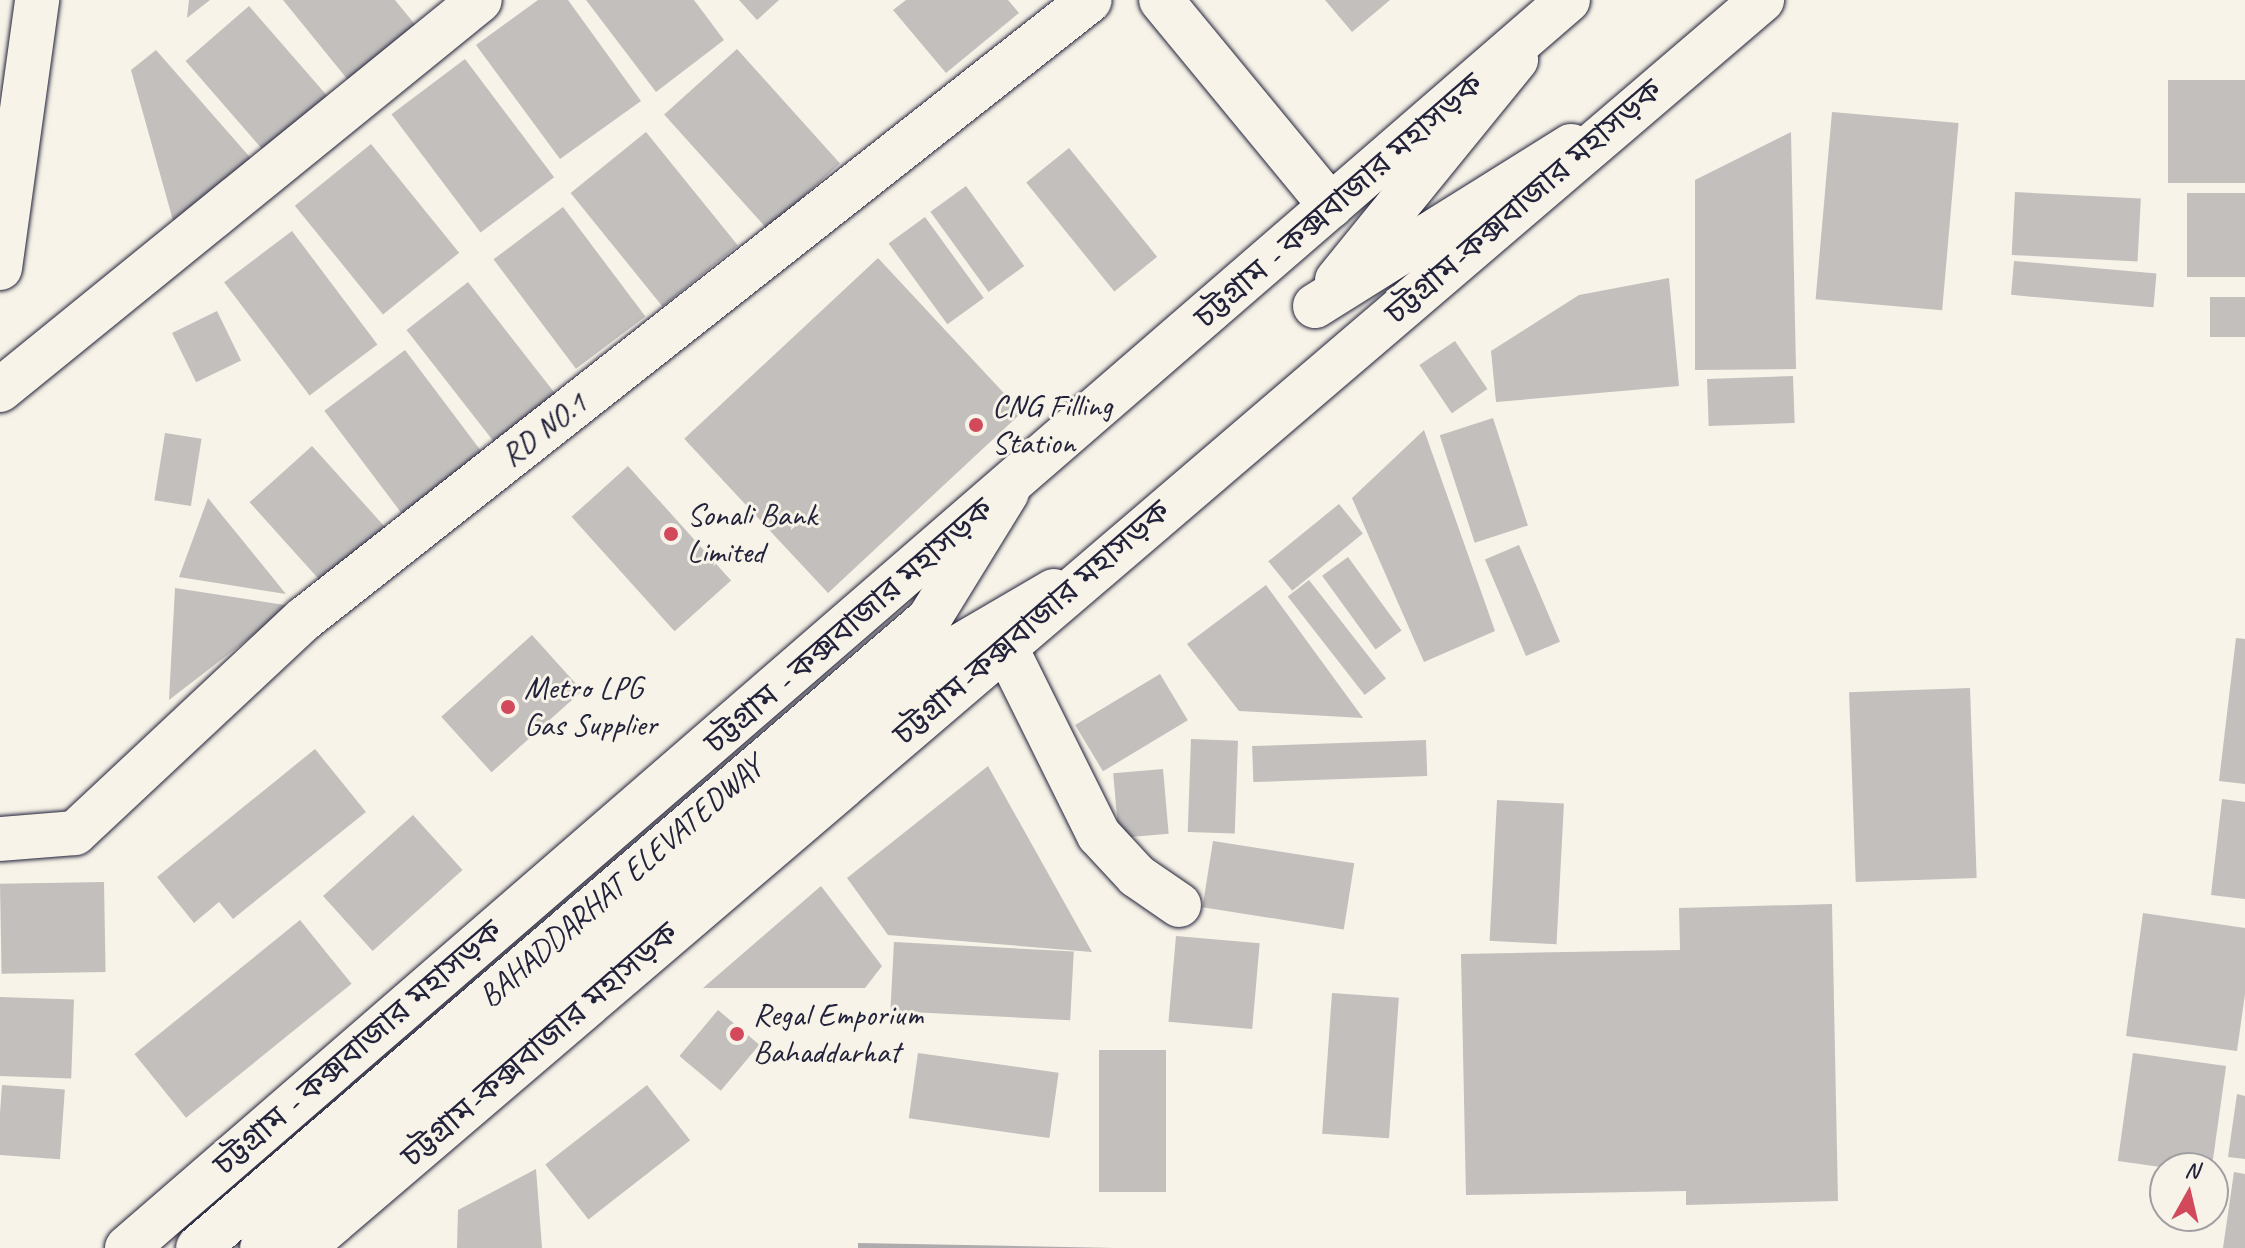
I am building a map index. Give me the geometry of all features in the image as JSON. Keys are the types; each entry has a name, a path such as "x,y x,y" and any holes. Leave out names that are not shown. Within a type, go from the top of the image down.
{"main road":[{"path":"0,268 37,0"},
{"path":"0,390 480,0"},
{"name":"RD NO.1","path":"0,839 75,833 304,619 1090,0"},
{"path":"1161,0 1331,206"},
{"name":"চট্টগ্রাম-কক্সবাজার মহাসড়ক","path":"303,1248 1633,107 1762,0"},
{"path":"1556,12 1315,306 1633,107"},
{"name":"চট্টগ্রাম - কক্সবাজার মহাসড়ক","path":"127,1248 1556,12"},
{"name":"BAHADDARHAT ELEVATEDWAY","path":"198,1248 929,619 1010,487"},
{"name":"BAHADDARHAT ELEVATEDWAY","path":"262,1248 958,647 1101,564"},
{"path":"1005,646 1099,835 1137,876 1179,905"}],"shaded area":[{"path":"858,1243 1115,1248 858,1248"}],"building":[{"path":"189,0 210,0 187,18"},
{"path":"283,0 395,0 417,27 348,80"},
{"path":"538,0 568,0 641,101 560,159 476,45"},
{"path":"586,0 694,0 724,40 656,92"},
{"path":"739,0 779,0 757,20"},
{"path":"906,0 1008,0 1019,13 946,73 893,10"},
{"path":"1325,0 1390,0 1352,32"},
{"path":"249,6 331,100 268,155 186,61"},
{"path":"737,49 840,163 767,229 664,115"},
{"path":"156,50 255,163 174,224 131,70"},
{"path":"465,59 554,177 481,233 392,114"},
{"path":"2168,80 2245,80 2245,183 2168,183"},
{"path":"1832,112 1959,123 1942,310 1816,299"},
{"path":"646,132 738,245 662,307 571,193"},
{"path":"1791,132 1796,369 1695,370 1695,180"},
{"path":"371,144 459,253 383,314 295,206"},
{"path":"1069,148 1157,257 1114,291 1026,183"},
{"path":"966,186 1024,266 989,292 930,212"},
{"path":"2015,192 2141,199 2138,262 2012,255"},
{"path":"2187,193 2245,193 2245,277 2187,277"},
{"path":"563,207 645,316 576,369 494,259"},
{"path":"925,217 984,298 947,324 889,243"},
{"path":"292,231 377,344 310,396 224,282"},
{"path":"878,258 1022,412 828,593 684,439"},
{"path":"2014,261 2156,273 2153,307 2011,295"},
{"path":"1669,278 1679,386 1496,402 1491,351 1579,295"},
{"path":"468,282 557,396 496,444 407,330"},
{"path":"2210,297 2245,297 2245,337 2210,337"},
{"path":"217,311 241,360 196,382 172,333"},
{"path":"1455,341 1487,389 1452,413 1419,365"},
{"path":"405,350 484,455 404,516 324,411"},
{"path":"1793,376 1795,423 1709,426 1707,379"},
{"path":"1493,418 1528,525 1475,543 1440,435"},
{"path":"1424,430 1495,631 1424,662 1352,498"},
{"path":"165,433 202,439 191,506 154,500"},
{"path":"312,446 388,531 326,587 250,502"},
{"path":"628,466 731,580 675,631 572,517"},
{"path":"208,498 286,594 179,577"},
{"path":"1339,504 1363,534 1292,591 1268,561"},
{"path":"1519,545 1560,642 1526,656 1485,559"},
{"path":"1348,557 1401,631 1376,649 1322,576"},
{"path":"1309,580 1386,679 1365,695 1288,597"},
{"path":"1266,585 1363,718 1239,711 1187,644"},
{"path":"175,588 291,606 169,700"},
{"path":"532,635 582,691 492,772 441,717"},
{"path":"2236,638 2245,639 2245,784 2219,781"},
{"path":"1160,674 1188,720 1103,771 1075,725"},
{"path":"1970,688 1977,878 1856,882 1849,692"},
{"path":"1191,739 1238,741 1235,834 1188,832"},
{"path":"1426,740 1427,776 1253,782 1252,746"},
{"path":"315,749 366,812 233,919 219,902 194,923 157,877"},
{"path":"988,766 1092,952 888,935 847,878"},
{"path":"1163,769 1169,834 1119,838 1113,773"},
{"path":"2222,799 2245,802 2245,899 2211,895"},
{"path":"1497,800 1564,804 1557,944 1490,941"},
{"path":"413,815 463,870 373,951 323,896"},
{"path":"1213,841 1354,863 1344,930 1203,907"},
{"path":"104,882 106,972 2,974 0,884"},
{"path":"821,886 882,966 865,988 703,988"},
{"path":"1832,904 1838,1201 1686,1205 1686,1191 1466,1195 1461,954 1680,950 1679,908"},
{"path":"2143,913 2245,928 2245,994 2237,1051 2126,1036"},
{"path":"300,920 352,984 186,1118 134,1054"},
{"path":"1176,936 1260,943 1252,1029 1169,1022"},
{"path":"894,942 1074,951 1070,1020 890,1011"},
{"path":"1332,993 1399,998 1389,1138 1322,1134"},
{"path":"0,997 74,1000 71,1079 0,1076"},
{"path":"718,1010 759,1045 721,1091 679,1056"},
{"path":"1099,1050 1166,1050 1166,1192 1099,1192"},
{"path":"918,1053 1059,1073 1049,1138 909,1118"},
{"path":"2133,1053 2226,1066 2214,1152 2149,1152 2149,1165 2118,1161"},
{"path":"2,1085 65,1089 60,1159 0,1155"},
{"path":"647,1085 690,1140 588,1220 545,1164"},
{"path":"2237,1094 2245,1096 2245,1159 2229,1157"},
{"path":"536,1169 542,1248 457,1248 458,1210"},
{"path":"2234,1172 2245,1174 2245,1248 2223,1248 2225,1232 2229,1232"}],"place":[{"name":"CNG Filling Station","path":"976,425"},
{"name":"Sonali Bank Limited","path":"671,534"},
{"name":"Metro LPG Gas Supplier","path":"508,707"},
{"name":"Regal Emporium Bahaddarhat","path":"737,1034"}]}
